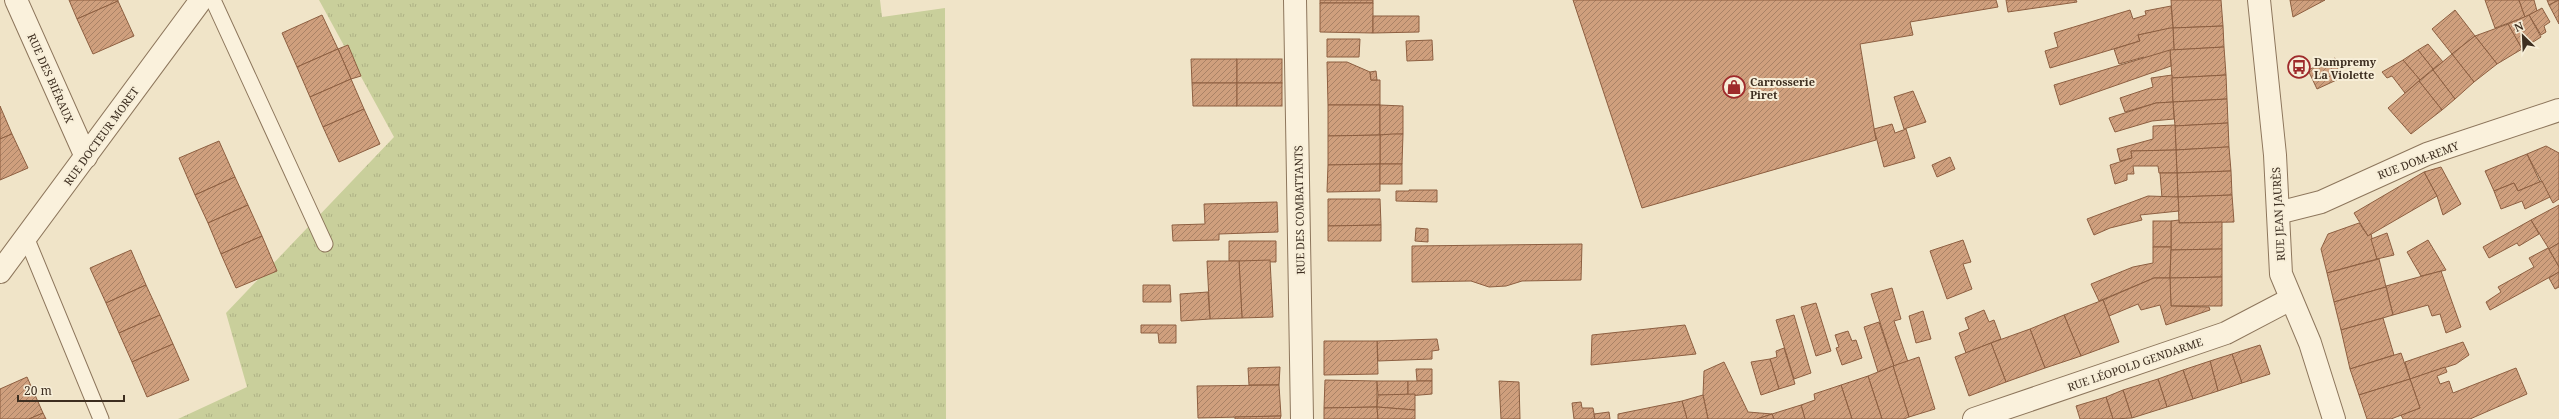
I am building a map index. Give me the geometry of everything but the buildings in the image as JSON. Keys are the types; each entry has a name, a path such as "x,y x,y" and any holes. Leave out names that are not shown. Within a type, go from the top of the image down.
{"street":[{"name":"RUE DES BIÉRAUX","path":"16,0 86,157"},
{"name":"RUE DOCTEUR MORET","path":"0,272 201,0"},
{"name":"RUE DES COMBATTANTS","path":"1295,0 1302,419"},
{"name":"RUE JEAN JAURÈS","path":"2259,0 2270,98 2281,274 2310,343 2334,419"},
{"name":"RUE DOM-REMY","path":"2278,213 2321,202 2427,154 2559,110"},
{"name":"RUE LÉOPOLD GENDARME","path":"1974,419 2226,333 2291,299"}],"lane":[{"path":"213,0 325,244"},
{"path":"26,237 101,419"}],"green space":[{"path":"319,0 880,0 882,17 945,8 946,419 178,419 247,387 226,313 394,137"}],"place":[{"name":"Dampremy La Violette","path":"2299,67"},
{"name":"Carrosserie Piret","path":"1734,87"}]}
